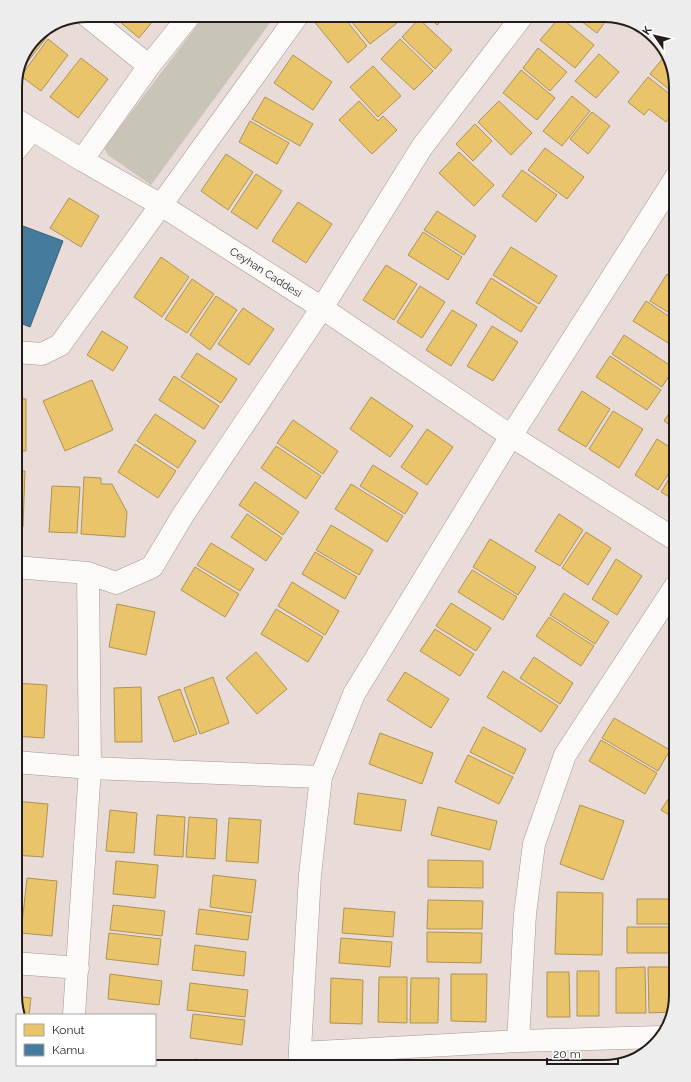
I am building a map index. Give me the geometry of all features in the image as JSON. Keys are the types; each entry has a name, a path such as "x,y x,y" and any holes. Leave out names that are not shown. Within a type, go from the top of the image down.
{"street":[{"path":"95,22 149,66"},
{"path":"82,160 149,66 184,22"},
{"path":"22,353 42,354 60,345 293,22"},
{"path":"22,567 88,572 116,583 152,567 183,515 322,308 422,147 518,22"},
{"name":"Ceyhan Caddesi","path":"24,125 162,205 322,308 511,436 669,536"},
{"path":"654,1037 518,1041 300,1060 310,875 321,777 354,694 511,436 669,188"},
{"path":"74,1014 90,768 88,572"},
{"path":"518,1041 525,914 536,837 565,755 669,596"},
{"path":"22,763 90,768 321,777"},
{"path":"22,964 78,968"}],"shaded area":[{"path":"200,22 270,22 151,185 108,155 104,148"}],"building: Konut":[{"path":"120,22 152,22 139,38"},
{"path":"315,22 348,22 367,46 348,63"},
{"path":"352,22 396,22 397,23 370,44"},
{"path":"416,22 422,22 452,50 435,69 402,37"},
{"path":"556,22 566,22 594,45 575,68 540,40"},
{"path":"582,22 605,22 597,33"},
{"path":"49,35 27,63 35,47"},
{"path":"48,39 68,55 41,91 23,77 24,72"},
{"path":"400,39 433,71 414,90 381,59"},
{"path":"538,48 567,72 550,91 523,68"},
{"path":"599,54 619,72 596,98 575,81"},
{"path":"293,55 332,82 313,110 274,83"},
{"path":"81,58 108,79 78,118 50,97"},
{"path":"662,59 667,70 669,89 650,74"},
{"path":"373,66 401,96 378,117 350,87"},
{"path":"521,70 555,98 537,120 503,93"},
{"path":"648,77 669,94 669,118 666,122 649,109 644,115 628,102"},
{"path":"572,96 590,111 562,146 543,131"},
{"path":"265,97 313,124 300,146 252,119"},
{"path":"359,101 378,121 383,116 397,130 372,154 339,120"},
{"path":"499,101 532,133 511,155 478,122"},
{"path":"592,112 610,126 588,154 570,139"},
{"path":"250,121 289,143 277,164 239,142"},
{"path":"475,124 492,141 473,161 456,144"},
{"path":"545,148 584,177 567,199 528,170"},
{"path":"459,152 494,185 474,206 439,173"},
{"path":"226,154 253,172 228,210 201,191"},
{"path":"522,170 557,195 536,222 502,196"},
{"path":"256,174 282,191 257,229 231,212"},
{"path":"69,198 99,216 81,247 50,228"},
{"path":"298,202 332,224 306,263 272,241"},
{"path":"437,211 476,236 464,255 424,230"},
{"path":"423,232 462,257 448,280 408,255"},
{"path":"511,247 557,276 539,304 493,275"},
{"path":"161,257 189,277 162,317 134,297"},
{"path":"386,265 417,284 394,320 363,300"},
{"path":"667,274 669,275 669,313 650,301"},
{"path":"491,278 537,307 521,332 476,303"},
{"path":"192,279 214,294 187,333 165,319"},
{"path":"420,286 445,302 422,338 397,322"},
{"path":"216,296 237,310 210,350 190,335"},
{"path":"646,301 669,316 669,344 633,321"},
{"path":"243,308 274,329 249,365 218,344"},
{"path":"452,310 477,325 451,366 426,350"},
{"path":"492,326 518,342 493,381 467,366"},
{"path":"102,331 128,347 113,371 87,355"},
{"path":"624,335 669,365 669,376 662,387 612,354"},
{"path":"197,353 237,379 221,403 181,377"},
{"path":"610,356 661,390 647,410 596,377"},
{"path":"174,376 219,406 204,429 159,400"},
{"path":"92,380 113,430 65,451 43,401"},
{"path":"582,391 610,409 586,447 558,430"},
{"path":"371,397 413,426 390,457 350,429"},
{"path":"22,399 26,399 26,451 22,451"},
{"path":"613,411 643,429 619,468 589,449"},
{"path":"155,414 196,441 178,468 137,441"},
{"path":"669,414 669,424 664,421"},
{"path":"293,420 338,451 323,474 277,443"},
{"path":"427,429 453,447 427,485 401,467"},
{"path":"657,439 669,447 669,473 658,490 635,475"},
{"path":"135,444 176,471 158,498 118,472"},
{"path":"276,446 321,476 306,499 261,468"},
{"path":"373,465 418,493 405,514 360,486"},
{"path":"22,471 25,471 23,527"},
{"path":"84,477 101,478 101,484 112,484 127,512 125,537 81,534"},
{"path":"669,479 669,497 661,492"},
{"path":"255,482 299,512 283,535 239,505"},
{"path":"351,484 403,516 387,542 335,509"},
{"path":"52,486 80,487 77,533 49,532"},
{"path":"247,514 282,538 266,561 231,537"},
{"path":"559,514 583,530 560,566 535,551"},
{"path":"331,525 373,550 359,575 316,550"},
{"path":"586,532 611,548 588,585 562,568"},
{"path":"490,539 536,567 518,595 473,567"},
{"path":"211,543 254,569 240,591 197,565"},
{"path":"315,552 357,577 345,599 302,574"},
{"path":"616,559 642,576 617,615 592,599"},
{"path":"195,567 239,594 225,617 181,590"},
{"path":"472,570 517,597 503,620 458,592"},
{"path":"292,582 339,611 325,635 278,606"},
{"path":"564,593 609,622 595,644 550,615"},
{"path":"451,603 491,628 476,651 436,626"},
{"path":"117,604 155,612 146,655 109,647"},
{"path":"276,609 323,637 308,662 261,634"},
{"path":"549,617 594,646 581,666 536,636"},
{"path":"435,629 474,654 460,676 420,651"},
{"path":"256,652 287,689 257,714 226,678"},
{"path":"534,657 573,683 560,704 520,678"},
{"path":"503,671 558,706 541,732 487,697"},
{"path":"405,672 449,699 431,728 387,700"},
{"path":"213,677 229,723 200,734 184,688"},
{"path":"22,683 47,685 44,738 22,736"},
{"path":"141,687 142,742 115,742 114,688"},
{"path":"180,689 197,734 174,742 158,697"},
{"path":"614,718 669,749 669,752 658,771 602,738"},
{"path":"483,727 526,749 514,774 470,752"},
{"path":"380,733 433,753 422,784 369,764"},
{"path":"601,740 657,773 645,794 589,761"},
{"path":"468,755 513,777 499,804 455,782"},
{"path":"358,793 406,800 401,831 354,824"},
{"path":"669,798 669,815 661,810"},
{"path":"22,802 48,804 43,857 22,856"},
{"path":"580,805 624,821 603,880 560,864"},
{"path":"438,807 497,821 490,850 431,835"},
{"path":"110,810 137,813 134,853 106,851"},
{"path":"157,815 185,817 183,857 154,855"},
{"path":"189,817 217,819 215,859 186,857"},
{"path":"229,818 261,820 258,863 226,861"},
{"path":"428,860 483,861 483,888 428,887"},
{"path":"116,861 158,865 155,898 113,894"},
{"path":"213,875 256,880 252,913 210,907"},
{"path":"27,878 57,881 52,936 22,933"},
{"path":"557,892 603,893 602,955 555,954"},
{"path":"637,899 669,899 669,924 637,924"},
{"path":"428,900 483,901 482,929 427,929"},
{"path":"113,905 165,911 162,936 110,930"},
{"path":"344,908 395,912 393,937 342,933"},
{"path":"199,909 251,916 248,940 196,934"},
{"path":"627,927 669,927 669,953 627,953"},
{"path":"427,932 482,933 481,963 427,962"},
{"path":"109,933 161,939 158,965 106,959"},
{"path":"341,938 392,942 390,967 339,963"},
{"path":"195,945 246,952 244,976 192,970"},
{"path":"645,967 646,1013 616,1013 616,968"},
{"path":"648,967 669,967 669,995 667,1012 649,1013"},
{"path":"577,971 599,971 599,1016 577,1016"},
{"path":"547,972 569,972 570,1017 547,1017"},
{"path":"110,974 162,981 159,1005 108,999"},
{"path":"451,974 487,974 486,1022 451,1021"},
{"path":"379,977 407,977 407,1023 378,1022"},
{"path":"331,978 363,980 362,1024 330,1023"},
{"path":"411,978 439,978 438,1023 410,1023"},
{"path":"190,983 248,990 245,1017 187,1010"},
{"path":"22,997 31,998 29,1014 24,1014"},
{"path":"193,1014 245,1020 242,1045 190,1038"}],"building: Kamu":[{"path":"22,226 63,241 30,327 22,324"}]}
